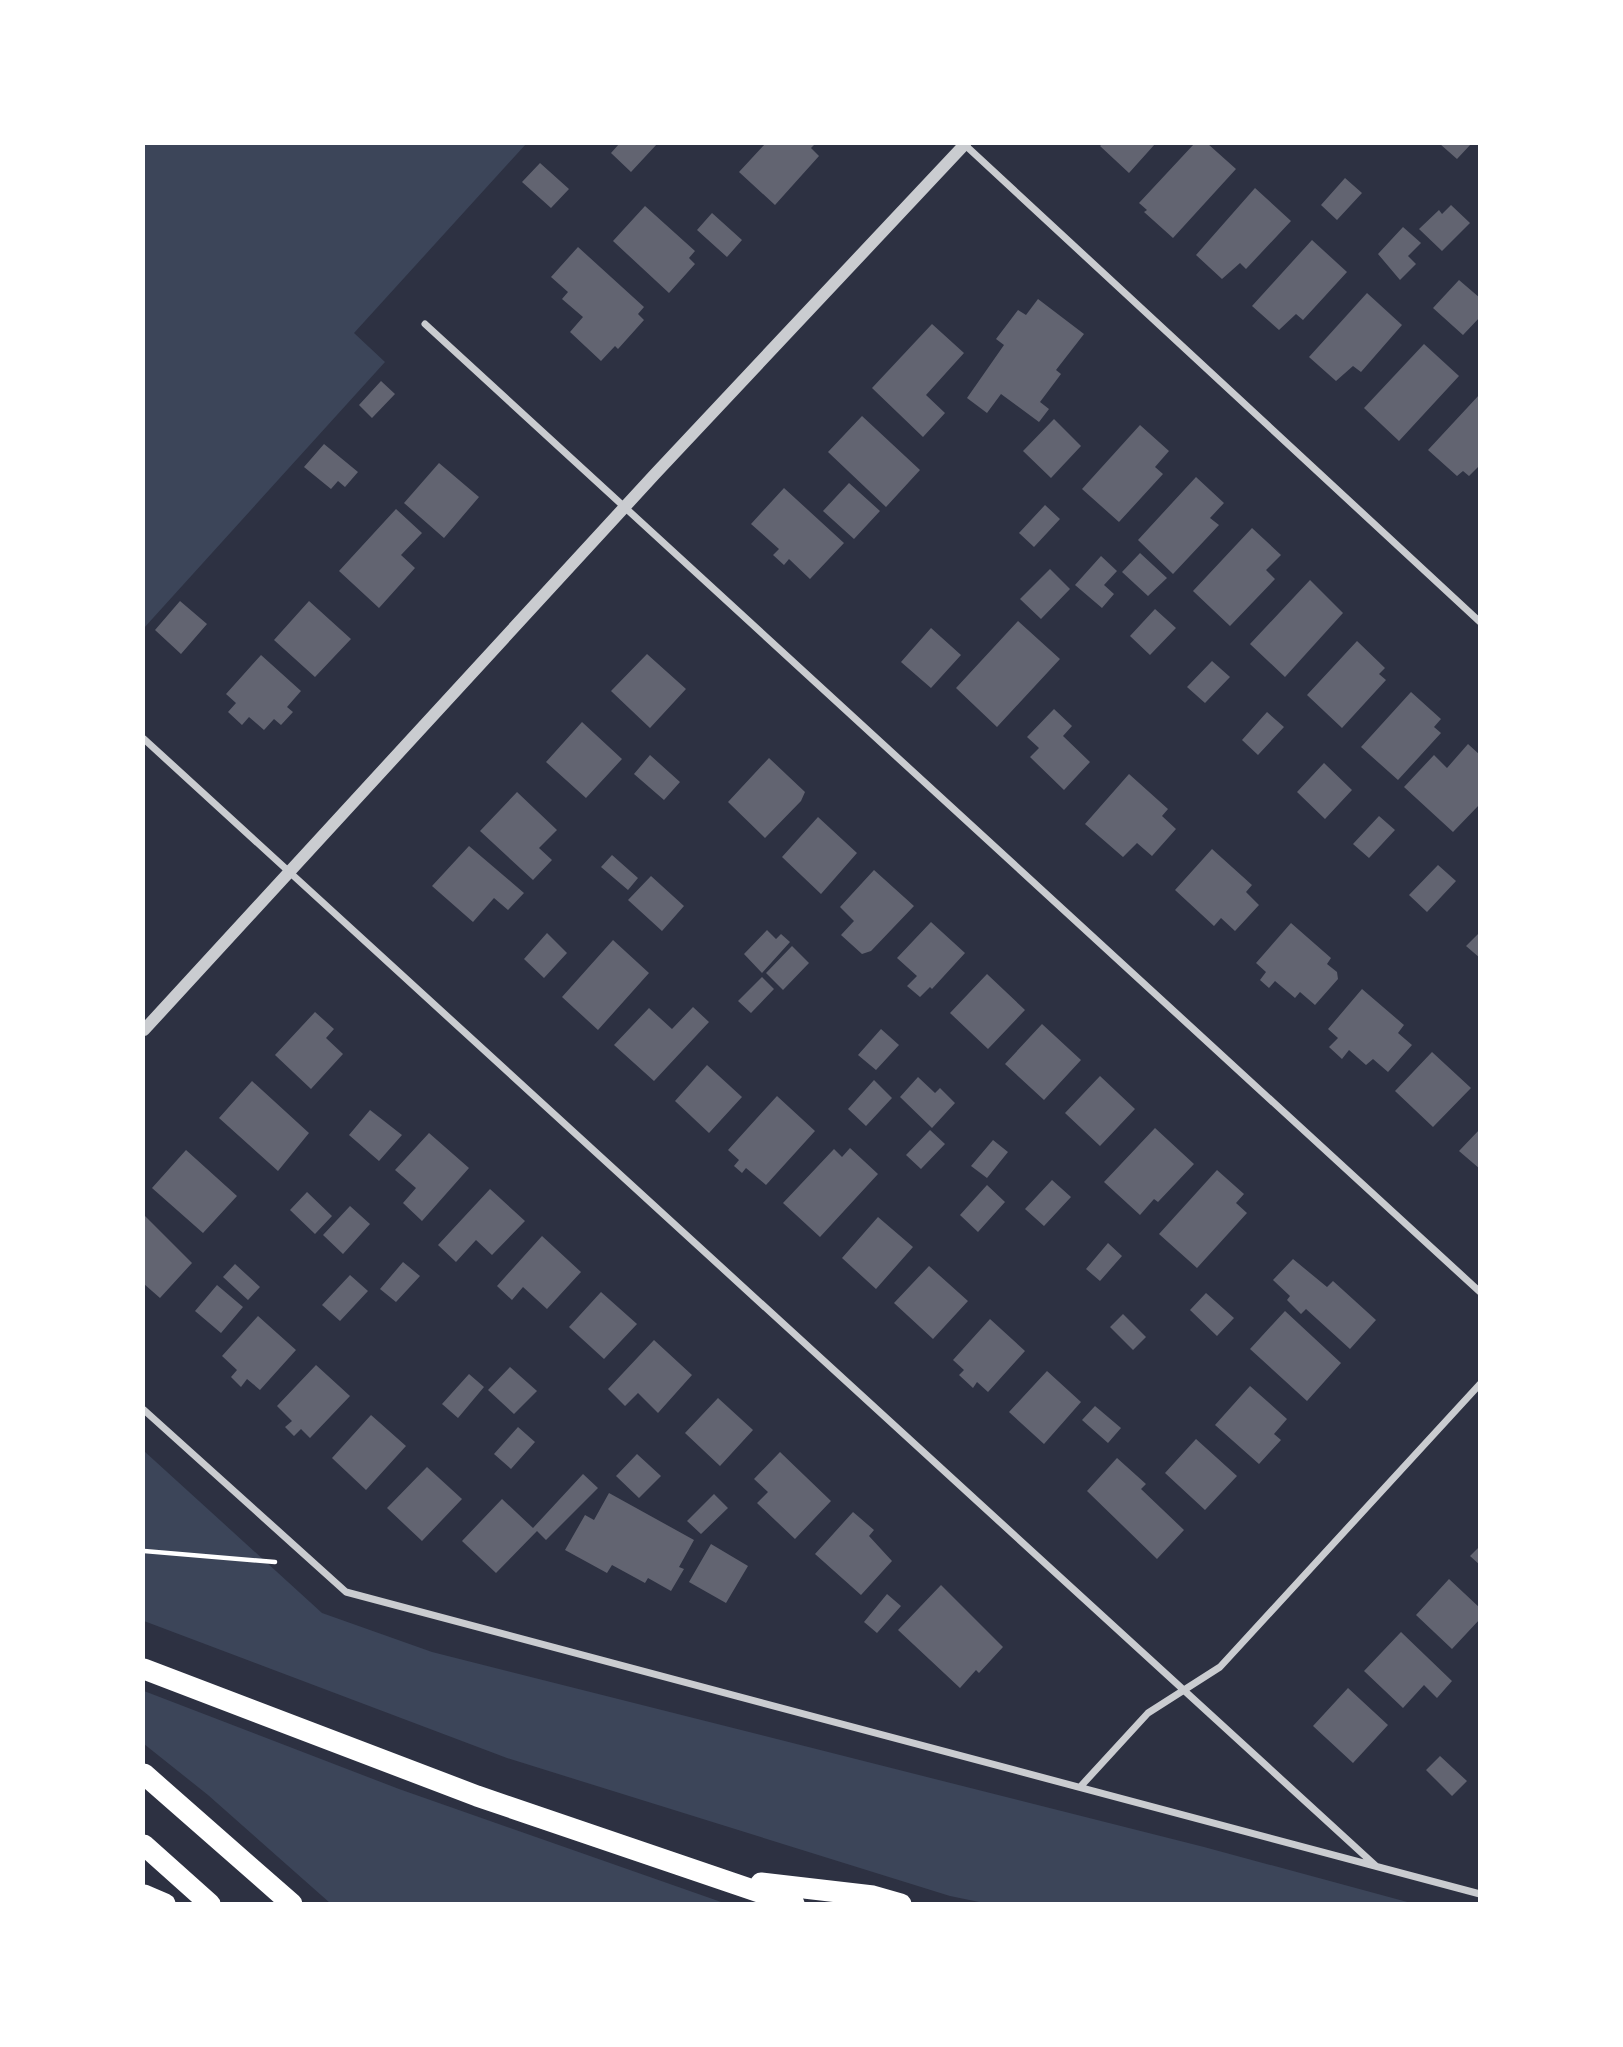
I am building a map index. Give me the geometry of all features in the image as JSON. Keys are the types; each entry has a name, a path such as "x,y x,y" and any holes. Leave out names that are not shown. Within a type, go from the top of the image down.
{"highway":[{"path":"144,1669 464,1791 794,1903"},
{"path":"144,1774 292,1903"},
{"path":"144,1845 210,1903"},
{"path":"714,1878 873,1896 901,1903"},
{"path":"144,1895 165,1903"}],"street":[{"path":"144,1030 623,509 965,144 1479,622"},
{"path":"425,324 623,509 1479,1292"},
{"path":"144,738 288,873 1376,1866"},
{"path":"1081,1786 1147,1713 1220,1667 1479,1384"},
{"path":"144,1410 346,1592 1479,1894"}],"path":[{"path":"144,1550 316,1565"}],"shaded area":[{"path":"144,144 526,144 354,333 385,362 144,628"},
{"path":"144,1451 322,1613 432,1652 1204,1847 1411,1903 984,1903 950,1896 507,1758 144,1621"},
{"path":"144,1691 399,1789 724,1903 330,1903 208,1795 144,1744"}],"building":[{"path":"619,144 657,144 631,172 611,153"},
{"path":"765,144 815,144 811,148 819,156 775,205 739,172"},
{"path":"1155,144 1129,173 1100,146"},
{"path":"1194,144 1208,144 1236,169 1173,238 1144,212 1147,210 1139,203"},
{"path":"1440,144 1471,144 1457,159"},
{"path":"540,163 569,189 551,208 522,182"},
{"path":"1345,178 1362,193 1337,220 1321,205"},
{"path":"1255,188 1291,221 1246,269 1240,263 1222,279 1196,255"},
{"path":"1451,205 1470,223 1442,251 1419,229 1439,210 1442,214"},
{"path":"645,206 695,251 689,258 695,264 669,293 613,241"},
{"path":"712,213 742,240 727,257 697,230"},
{"path":"1403,227 1421,243 1408,256 1416,264 1400,280 1378,254"},
{"path":"1312,240 1347,272 1303,320 1296,314 1279,330 1252,306"},
{"path":"578,247 644,307 638,314 644,320 618,349 615,346 601,361 570,332 583,317 562,299 568,292 551,277"},
{"path":"1459,280 1480,298 1480,317 1463,335 1433,308"},
{"path":"1367,293 1402,325 1361,372 1353,366 1336,381 1309,357"},
{"path":"1038,299 1084,334 1056,370 1061,374 1040,402 1049,409 1039,422 1001,394 987,413 967,398 1004,345 996,339 1018,310 1026,315"},
{"path":"932,324 964,353 926,395 945,413 923,437 872,388"},
{"path":"1424,344 1459,376 1399,441 1364,408"},
{"path":"381,381 395,394 372,418 359,405"},
{"path":"1480,394 1480,465 1469,476 1463,471 1457,476 1428,450"},
{"path":"862,416 920,470 886,507 828,452"},
{"path":"1054,419 1081,446 1051,478 1023,451"},
{"path":"1140,425 1169,451 1155,467 1163,474 1119,522 1082,489"},
{"path":"324,444 358,472 345,487 338,481 331,489 304,467"},
{"path":"439,463 479,497 444,538 404,503"},
{"path":"1196,477 1224,503 1210,518 1219,525 1173,574 1138,540"},
{"path":"849,483 880,511 854,539 823,511"},
{"path":"784,488 844,543 810,579 789,559 784,565 773,555 779,549 751,524"},
{"path":"1045,505 1060,519 1034,547 1019,533"},
{"path":"396,509 422,533 401,555 415,568 379,608 339,571"},
{"path":"1252,528 1281,555 1266,570 1275,579 1230,626 1193,591"},
{"path":"1140,553 1167,578 1148,596 1122,572"},
{"path":"1101,556 1117,571 1104,585 1114,594 1102,608 1075,585"},
{"path":"1050,569 1070,589 1041,619 1020,599"},
{"path":"1310,580 1343,613 1285,677 1250,644"},
{"path":"180,601 207,624 181,654 155,630"},
{"path":"309,601 351,639 315,677 274,640"},
{"path":"1155,609 1176,628 1150,655 1130,636"},
{"path":"1018,621 1060,659 997,727 956,688"},
{"path":"931,628 961,655 931,688 901,662"},
{"path":"1357,641 1385,668 1379,674 1386,680 1342,728 1307,695"},
{"path":"647,654 686,689 650,728 611,691"},
{"path":"261,655 301,691 287,707 293,712 281,725 274,719 264,730 249,717 242,725 228,712 236,703 226,694"},
{"path":"1212,661 1230,677 1205,703 1187,687"},
{"path":"1411,692 1441,719 1434,727 1441,733 1398,780 1361,747"},
{"path":"1054,709 1072,726 1063,736 1090,762 1064,790 1030,757 1039,748 1027,737"},
{"path":"1267,712 1284,727 1258,755 1242,740"},
{"path":"582,722 622,759 586,798 546,762"},
{"path":"1468,744 1480,755 1480,804 1453,832 1404,787 1434,755 1447,768"},
{"path":"650,755 680,782 664,800 634,774"},
{"path":"769,758 805,792 801,801 765,838 728,802"},
{"path":"1324,763 1352,790 1325,819 1297,792"},
{"path":"1129,774 1168,809 1162,816 1176,829 1152,856 1137,843 1123,857 1085,824"},
{"path":"517,792 557,830 539,848 552,860 533,880 480,831"},
{"path":"1379,816 1395,830 1369,858 1353,844"},
{"path":"818,817 857,853 821,894 782,857"},
{"path":"469,846 524,893 508,910 494,898 473,922 432,886"},
{"path":"1212,849 1252,885 1246,892 1259,905 1235,931 1221,918 1214,926 1175,890"},
{"path":"612,855 638,878 628,890 601,867"},
{"path":"1438,865 1456,881 1427,912 1409,895"},
{"path":"874,870 914,906 871,951 862,954 841,935 854,921 840,907"},
{"path":"651,876 684,906 662,931 628,900"},
{"path":"931,922 965,953 932,989 930,987 920,997 907,986 917,976 897,958"},
{"path":"1291,923 1331,958 1327,964 1337,972 1338,979 1315,1005 1300,992 1295,998 1275,981 1269,988 1260,980 1266,972 1256,963"},
{"path":"767,930 776,939 781,934 790,942 762,973 744,954"},
{"path":"1480,932 1480,958 1466,946"},
{"path":"547,933 567,953 544,978 524,959"},
{"path":"613,940 649,973 598,1030 562,997"},
{"path":"792,946 809,963 783,990 766,973"},
{"path":"987,974 1025,1010 988,1049 950,1013"},
{"path":"762,977 774,989 751,1013 738,1001"},
{"path":"1362,989 1404,1025 1398,1033 1412,1045 1388,1072 1373,1059 1366,1065 1349,1050 1342,1059 1329,1047 1338,1038 1328,1029"},
{"path":"693,1007 709,1022 654,1081 614,1045 649,1008 672,1029"},
{"path":"315,1012 334,1029 326,1038 343,1054 311,1089 275,1055"},
{"path":"1042,1024 1081,1060 1044,1100 1005,1064"},
{"path":"881,1029 899,1045 876,1070 858,1055"},
{"path":"1432,1052 1471,1088 1433,1127 1395,1091"},
{"path":"707,1065 742,1097 709,1133 675,1101"},
{"path":"1100,1076 1135,1109 1100,1146 1065,1113"},
{"path":"918,1077 935,1093 940,1088 955,1103 932,1128 900,1097"},
{"path":"874,1080 892,1098 866,1126 848,1109"},
{"path":"252,1081 309,1133 278,1171 219,1118"},
{"path":"777,1096 815,1131 766,1185 746,1168 742,1173 734,1166 739,1160 728,1150"},
{"path":"370,1110 402,1135 379,1161 349,1135"},
{"path":"1155,1128 1194,1164 1158,1202 1154,1199 1140,1215 1104,1182"},
{"path":"1480,1129 1480,1169 1459,1151"},
{"path":"930,1130 945,1144 921,1169 906,1155"},
{"path":"429,1133 469,1168 422,1221 403,1203 416,1188 395,1170"},
{"path":"993,1140 1008,1152 987,1178 971,1166"},
{"path":"850,1148 878,1174 820,1237 783,1203 834,1149 842,1157"},
{"path":"186,1150 237,1196 203,1233 152,1188"},
{"path":"1217,1170 1244,1194 1236,1203 1247,1213 1197,1268 1159,1234"},
{"path":"1052,1180 1071,1197 1044,1226 1025,1209"},
{"path":"987,1185 1005,1202 978,1232 960,1215"},
{"path":"490,1189 525,1221 492,1255 476,1240 456,1262 438,1245"},
{"path":"307,1192 332,1216 315,1234 290,1210"},
{"path":"350,1206 370,1224 343,1254 323,1235"},
{"path":"144,1215 192,1263 160,1298 144,1284"},
{"path":"878,1217 913,1247 876,1289 842,1258"},
{"path":"542,1236 581,1272 547,1309 523,1287 512,1300 497,1286"},
{"path":"1108,1243 1122,1256 1100,1281 1086,1269"},
{"path":"1293,1259 1327,1287 1333,1281 1376,1320 1350,1349 1306,1309 1301,1314 1287,1300 1290,1296 1273,1280"},
{"path":"403,1262 420,1276 396,1302 380,1289"},
{"path":"235,1264 260,1287 248,1300 223,1277"},
{"path":"929,1266 968,1301 933,1339 894,1303"},
{"path":"350,1275 368,1291 340,1321 322,1305"},
{"path":"217,1285 243,1307 221,1333 195,1311"},
{"path":"601,1292 637,1324 604,1359 569,1327"},
{"path":"1206,1293 1234,1318 1217,1336 1190,1310"},
{"path":"1285,1311 1341,1363 1307,1401 1250,1349"},
{"path":"1123,1314 1146,1337 1133,1350 1110,1327"},
{"path":"258,1316 296,1350 260,1390 247,1379 241,1387 231,1377 237,1370 222,1356"},
{"path":"990,1319 1025,1351 988,1392 977,1382 973,1388 959,1375 964,1370 953,1360"},
{"path":"654,1340 692,1375 658,1413 638,1393 625,1406 608,1389"},
{"path":"316,1365 350,1396 310,1438 301,1429 294,1436 285,1427 292,1421 277,1406"},
{"path":"510,1367 537,1391 514,1414 488,1390"},
{"path":"1047,1371 1081,1402 1044,1444 1009,1412"},
{"path":"469,1374 484,1387 458,1418 442,1404"},
{"path":"1250,1386 1287,1419 1274,1434 1281,1440 1259,1464 1215,1425"},
{"path":"718,1398 753,1430 720,1466 685,1433"},
{"path":"1095,1406 1121,1428 1108,1443 1082,1420"},
{"path":"371,1415 406,1446 366,1490 332,1458"},
{"path":"518,1427 535,1442 511,1469 494,1454"},
{"path":"1196,1439 1237,1476 1205,1510 1165,1473"},
{"path":"780,1452 831,1501 795,1539 757,1503 768,1492 754,1479"},
{"path":"637,1454 661,1476 639,1498 616,1476"},
{"path":"1117,1458 1146,1484 1141,1489 1184,1530 1157,1559 1087,1491"},
{"path":"427,1467 462,1499 422,1541 387,1508"},
{"path":"583,1474 598,1488 546,1540 537,1531 496,1573 462,1541 502,1499 533,1528"},
{"path":"609,1493 694,1540 679,1567 684,1569 671,1591 648,1578 645,1583 612,1565 607,1573 565,1550 585,1515 594,1520"},
{"path":"714,1494 728,1508 701,1534 687,1521"},
{"path":"853,1512 874,1530 869,1536 892,1561 861,1595 815,1554"},
{"path":"711,1544 748,1566 726,1603 689,1582"},
{"path":"1480,1546 1480,1565 1470,1556"},
{"path":"1449,1579 1480,1608 1480,1619 1452,1649 1416,1615"},
{"path":"941,1585 1003,1647 979,1673 976,1670 960,1688 898,1630"},
{"path":"887,1594 901,1606 877,1633 864,1622"},
{"path":"1401,1632 1452,1681 1437,1698 1424,1685 1403,1708 1364,1671"},
{"path":"1348,1688 1388,1725 1353,1763 1313,1726"},
{"path":"1440,1756 1467,1781 1452,1796 1426,1770"}]}
